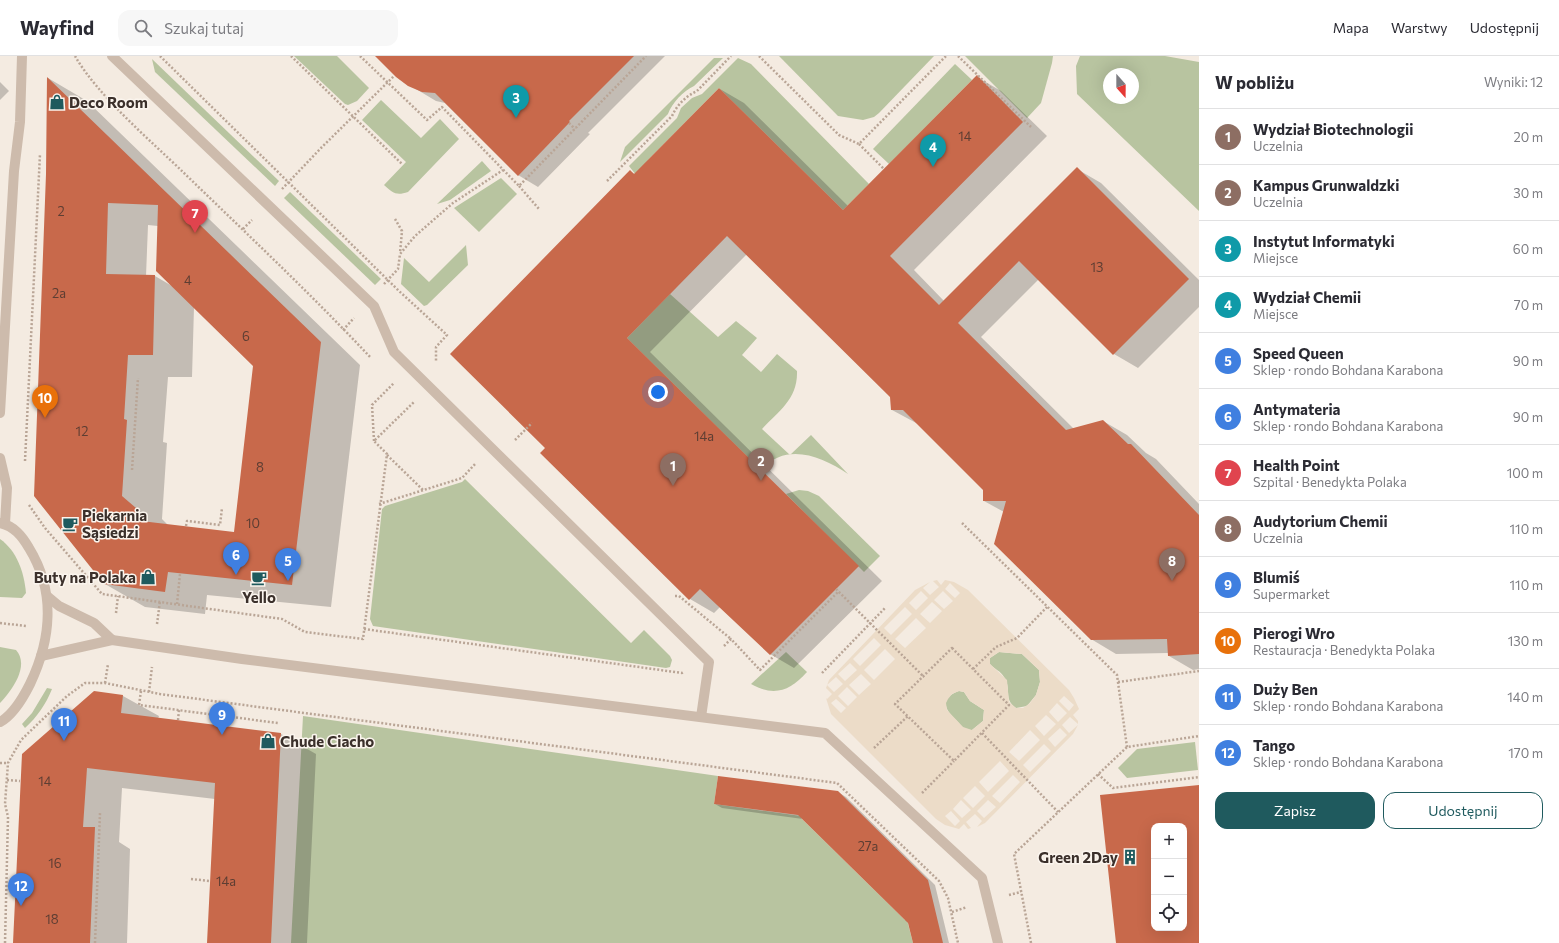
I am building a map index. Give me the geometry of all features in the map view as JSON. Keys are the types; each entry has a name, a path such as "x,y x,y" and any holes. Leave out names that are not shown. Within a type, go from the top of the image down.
{"street":[{"path":"0,413 14,171 20,122 22,56"},
{"path":"112,56 374,306 394,352 709,662 701,717"},
{"path":"0,458 7,488 3,524 16,531 34,556 40,570 48,606 48,630 41,656 25,695 15,708 0,722"},
{"path":"47,596 59,606 94,623 112,640"},
{"path":"41,656 112,640 249,660 825,733 982,878 998,943"}],"path":[{"path":"75,56 83,71 121,112 243,230 367,355"},
{"path":"160,56 440,330"},
{"path":"291,56 402,164"},
{"path":"360,56 427,120 442,107 519,186 539,209"},
{"path":"519,186 646,56"},
{"path":"607,181 672,116 676,107 690,94 697,91 731,56"},
{"path":"759,56 839,135 859,144 884,169"},
{"path":"859,144 946,56"},
{"path":"958,56 1031,127"},
{"path":"278,193 352,116 394,76"},
{"path":"569,124 575,129"},
{"path":"25,465 41,150"},
{"path":"400,254 415,236 452,203 503,170"},
{"path":"243,230 253,219"},
{"path":"380,289 398,269 402,231 395,219"},
{"path":"343,330 356,315"},
{"path":"132,470 138,378"},
{"path":"394,382 372,405 374,441 423,490"},
{"path":"374,441 414,403 413,401 429,386"},
{"path":"513,442 532,423"},
{"path":"379,504 462,478 491,448"},
{"path":"27,502 45,528 102,594 282,619 305,632 363,639 379,504 387,454"},
{"path":"186,526 187,521 220,525 222,508"},
{"path":"962,522 1117,675 1128,747"},
{"path":"177,604 180,574"},
{"path":"836,588 924,677"},
{"path":"722,648 731,640 760,670 839,592"},
{"path":"973,669 996,647 1017,638 1047,607"},
{"path":"822,673 885,608"},
{"path":"364,629 682,673"},
{"path":"952,648 1010,705 954,761 895,704 924,677 952,648"},
{"path":"1118,682 1199,671"},
{"path":"5,943 8,817 5,804 8,763 21,740 67,696 85,683 105,683 141,691 837,783 939,880 948,898 958,943"},
{"path":"141,691 139,705 278,723"},
{"path":"178,720 179,710"},
{"path":"858,764 908,716"},
{"path":"982,733 1058,812"},
{"path":"1031,943 1014,854 1128,747 1199,736"},
{"path":"0,763 8,763"},
{"path":"1098,774 1113,788 1199,777"},
{"path":"7,780 20,781"},
{"path":"95,943 100,813"},
{"path":"191,879 210,880"}],"green space":[{"path":"294,56 337,56 369,88 357,101 348,105 345,104"},
{"path":"779,56 934,56 879,113 874,117 863,120 838,116"},
{"path":"965,56 1053,56 1041,103 1027,118"},
{"path":"1080,56 1165,56 1199,62 1199,211 1077,94 1076,66"},
{"path":"714,58 723,58 694,86 678,98 668,114 620,162 625,147"},
{"path":"738,58 751,64 869,184 843,210 719,88 649,159 636,175 629,166 677,118 681,108 692,98 702,94"},
{"path":"152,59 279,181 275,186 155,72"},
{"path":"955,64 972,80 889,164 873,149"},
{"path":"381,100 421,138 440,119 459,139 408,192 400,194 395,193 384,185 406,162 362,120"},
{"path":"482,161 491,171 450,200 437,204"},
{"path":"501,178 517,194 479,232 454,208"},
{"path":"290,192 381,279 375,285 284,198"},
{"path":"466,245 468,265 427,305 424,306 401,284 404,258 429,282"},
{"path":"670,294 718,337 736,321 757,338 742,355 761,372 777,354 797,371 796,381 791,397 781,410 762,429 790,455 781,456 771,461 761,470 627,338"},
{"path":"811,435 848,474 815,457 790,455"},
{"path":"465,479 631,643 644,630 670,656 672,660 670,667 666,668 373,626 370,619 382,509 385,506 462,482"},
{"path":"799,490 808,491 819,496 880,556 864,572 786,494"},
{"path":"0,539 11,550 19,563 26,593 22,598 0,597"},
{"path":"0,647 16,650 20,656 21,663 18,678 0,703"},
{"path":"786,652 807,672 801,679 788,688 774,691 759,688 751,684"},
{"path":"999,652 1022,654 1039,670 1040,682 1036,695 1027,706 1016,708 1012,705 1003,675 990,664 990,658"},
{"path":"47,688 52,689 47,700 41,710 25,728 22,724 32,713"},
{"path":"959,691 964,692 970,701 984,710 983,721 972,730 967,730 963,727 952,716 947,708 946,704 949,697"},
{"path":"303,716 718,776 714,804 801,816 801,818 905,920 907,920 913,943 291,943"},
{"path":"1195,742 1198,770 1127,778 1118,768 1137,749"}],"shaded area":[{"path":"937,580 941,585 945,580 954,582 968,590 1069,690 1079,709 1073,715 1078,721 1078,724 1070,717 1062,725 1069,733 1078,725 1073,734 985,823 977,827 982,821 975,814 966,822 971,828 968,829 964,824 959,829 945,825 936,819 831,714 826,698 827,699 832,694 826,688 827,685 829,680 915,590 930,582 923,588 930,595 939,587 933,581","holes":["950,583 960,593 955,598 945,589","921,591 928,598 916,610 909,603","943,591 953,601 944,609 934,600","932,602 942,611 930,623 920,614","905,607 912,614 891,635 884,628","916,618 926,628 905,648 895,639","874,638 881,645 860,666 853,659","885,649 895,659 874,680 864,670","999,652 1022,654 1039,670 1040,682 1036,695 1030,703 1023,708 1016,708 1009,702 1007,680 990,664 990,658","850,663 857,670 845,681 838,674","861,674 871,684 859,695 849,685","836,677 843,684 834,692 827,685","847,687 857,697 848,706 838,696","959,691 964,692 970,701 984,710 983,721 972,730 963,727 947,710 946,703 952,694","1064,696 1074,705 1069,711 1059,701","836,699 846,708 841,713 831,703","1057,703 1067,713 1058,722 1049,712","1046,715 1056,724 1044,736 1035,726","1060,728 1067,735 1055,747 1048,739","1030,730 1040,740 1019,761 1009,752","1044,744 1051,751 1030,772 1023,765","1000,761 1009,771 988,792 979,782","1013,775 1020,782 1000,803 992,796","975,786 985,796 973,808 963,798","961,800 971,810 962,818 953,809","988,800 996,807 984,818 977,811","951,811 960,821 955,826 945,816"]}],"building":[{"path":"375,56 634,56 569,121 570,122 518,176 435,93 422,92 408,86 396,77"},
{"path":"977,75 1023,122 890,256 939,305 1077,167 1189,279 1113,355 1019,261 958,323 1066,430 1103,420 1128,444 1131,444 1199,515 1199,654 1168,656 1167,639 1091,640 994,544 1006,501 983,501 983,490 903,410 891,410 890,397 727,236 627,338 859,566 770,655 700,589 689,600 540,453 545,448 450,354 630,170 634,174 719,88 843,210"},
{"path":"47,77 321,342 292,585 168,572 165,592 104,584 34,496 46,174","holes":["108,203 158,205 156,271 253,366 234,532 141,521 136,508 122,496 127,420 124,419 128,355 153,355 155,275 106,274"]},
{"path":"94,691 123,695 121,713 281,733 271,943 207,943 215,783 87,768 83,827 95,827 90,943 13,943 22,754"},
{"path":"718,776 838,791 928,880 943,943 913,943 908,923 798,815 714,804"},
{"name":"Green 2Day","path":"1199,785 1199,943 1116,943 1100,795"}],"place":[{"name":"Deco Room","path":"57,102"},
{"name":"Instytut Informatyki","path":"516,118"},
{"name":"Wydział Chemii","path":"933,167"},
{"name":"Health Point","path":"195,233"},
{"name":"Pierogi Wro","path":"45,418"},
{"name":"Kampus Grunwaldzki","path":"761,481"},
{"name":"Wydział Biotechnologii","path":"673,486"},
{"name":"Piekarnia Sąsiedzi","path":"70,524"},
{"name":"Antymateria","path":"236,575"},
{"name":"Buty na Polaka","path":"148,577"},
{"name":"Yello","path":"259,578"},
{"name":"Speed Queen","path":"288,581"},
{"name":"Audytorium Chemii","path":"1172,581"},
{"name":"Blumiś","path":"222,735"},
{"name":"Duży Ben","path":"64,741"},
{"name":"Chude Ciacho","path":"268,741"},
{"name":"Green 2Day","path":"1130,857"},
{"name":"Tango","path":"21,906"}]}
